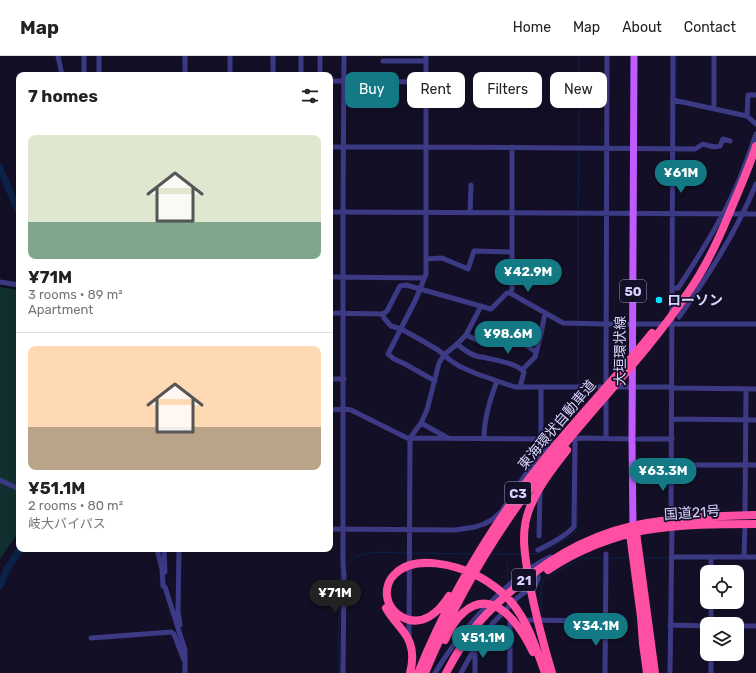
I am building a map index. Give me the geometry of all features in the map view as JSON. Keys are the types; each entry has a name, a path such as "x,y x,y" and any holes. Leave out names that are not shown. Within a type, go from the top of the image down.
{"highway":[{"name":"東海環状自動車道","path":"425,673 453,612 496,536 548,465 626,374 688,294 713,251 755,146"},
{"name":"東海環状自動車道","path":"418,673 435,633 460,585 486,540 508,507 542,462 666,315 709,250 733,204"},
{"path":"537,644 525,552 524,530 532,501 572,442 626,374"},
{"path":"508,507 476,550 468,564 464,570 456,584 447,598 430,617 413,621 407,620 397,615 387,598 387,588 390,579 398,571 408,565 434,563 452,566 462,569 466,571 476,575 492,584 513,604 537,644 551,673"},
{"name":"国道21号","path":"745,520 756,515"},
{"name":"国道21号","path":"633,530 690,518 745,520 756,524"},
{"path":"633,530 647,673"},
{"path":"633,530 640,564 655,673"},
{"name":"21","path":"446,673 471,633 495,605 534,572 568,550 586,542 606,534 633,530"},
{"name":"21","path":"452,673 466,649 499,608 538,576 588,548 633,530"},
{"path":"410,673 412,655 410,643 404,631 389,613 382,596 383,585 388,574 397,565 408,560 426,558 453,562 478,571 503,587 520,606 532,626 544,673"},
{"path":"428,673 458,618 468,609 479,604 491,605 503,609 537,644"}],"main road":[{"name":"大垣環状線","path":"633,530 635,439 633,387 634,56"}],"street":[{"path":"58,56 61,72"},
{"path":"84,56 84,72"},
{"path":"99,56 99,72"},
{"path":"185,56 185,72"},
{"path":"230,56 230,72"},
{"path":"273,56 273,72"},
{"path":"301,56 301,72"},
{"path":"320,56 320,72"},
{"path":"343,673 344,56"},
{"path":"606,438 607,56"},
{"path":"670,673 672,523 673,56"},
{"path":"713,108 714,56"},
{"path":"383,61 426,59 426,72"},
{"path":"333,81 407,82"},
{"path":"747,116 748,95 756,95"},
{"path":"673,100 747,116 756,124"},
{"path":"426,108 426,274 388,354 394,359 435,381"},
{"path":"672,288 678,288 723,214 755,146 756,134"},
{"path":"333,147 694,149 703,144 718,147 723,139 730,141"},
{"path":"333,313 383,314 387,311 400,286 406,285 491,309 507,293 510,292 512,289 512,147"},
{"path":"679,317 715,264 742,214 756,184"},
{"path":"470,213 471,185"},
{"path":"333,212 756,214"},
{"path":"426,259 442,258 468,269 474,251 512,252"},
{"path":"333,277 424,278"},
{"path":"684,279 700,288"},
{"path":"0,282 16,285"},
{"path":"510,292 561,322 582,324 756,324"},
{"path":"410,673 410,438 421,423 427,410 439,364 444,355 466,335 481,306"},
{"path":"522,370 534,357 541,334 545,313"},
{"path":"383,314 384,318 391,326 401,329 464,369 515,387 672,387 756,389"},
{"path":"466,335 481,342 488,331 511,342 521,342 536,352"},
{"path":"457,344 478,357 514,365 522,370 524,372 520,387"},
{"path":"333,379 344,379"},
{"path":"484,438 491,395 498,381"},
{"path":"539,536 541,454 540,387"},
{"path":"744,557 746,389"},
{"path":"333,410 351,410 406,438 549,439 555,445"},
{"path":"672,419 756,420"},
{"path":"421,423 449,439"},
{"path":"333,529 455,530 475,527 494,519 501,512 527,472 541,454 555,445 567,440 575,439 672,439"},
{"path":"538,550 571,531 574,526 575,439"},
{"path":"671,465 756,466"},
{"path":"0,480 16,488"},
{"path":"158,552 162,569 163,586 165,587 185,650 185,673"},
{"path":"164,552 165,587"},
{"path":"179,552 178,611 182,630 179,633"},
{"path":"605,673 606,554"},
{"path":"435,673 459,638 490,602 527,570 550,556 556,558"},
{"path":"671,557 756,557"},
{"path":"711,557 711,565"},
{"path":"461,673 472,652 492,624 517,598 536,584 538,576"},
{"path":"510,673 510,620 605,621"},
{"path":"670,626 700,626"},
{"path":"744,626 756,626"},
{"path":"91,638 171,632 174,634 185,662"},
{"path":"472,652 475,654 475,673"},
{"path":"711,661 711,673"}],"green space":[{"path":"0,287 16,290 16,535 0,559"}],"waterway":[{"path":"579,56 579,146"},
{"path":"676,56 676,98"},
{"path":"578,210 579,150"},
{"path":"0,168 16,206"},
{"path":"578,216 578,320"},
{"path":"578,326 578,384"},
{"path":"578,390 578,414"},
{"path":"529,554 539,553 571,536 576,531 577,448"},
{"path":"0,586 7,569 18,552"},
{"path":"346,564 352,559 366,553 407,553"},
{"path":"412,553 474,554"},
{"path":"491,554 522,554"},
{"path":"507,558 508,582"},
{"path":"541,616 541,586 544,579 581,558 603,558"},
{"path":"610,558 628,558"},
{"path":"643,558 668,558"},
{"path":"339,673 339,583 341,573"},
{"path":"507,673 508,632"}],"place":[{"name":"ローソン","path":"659,300"}]}
